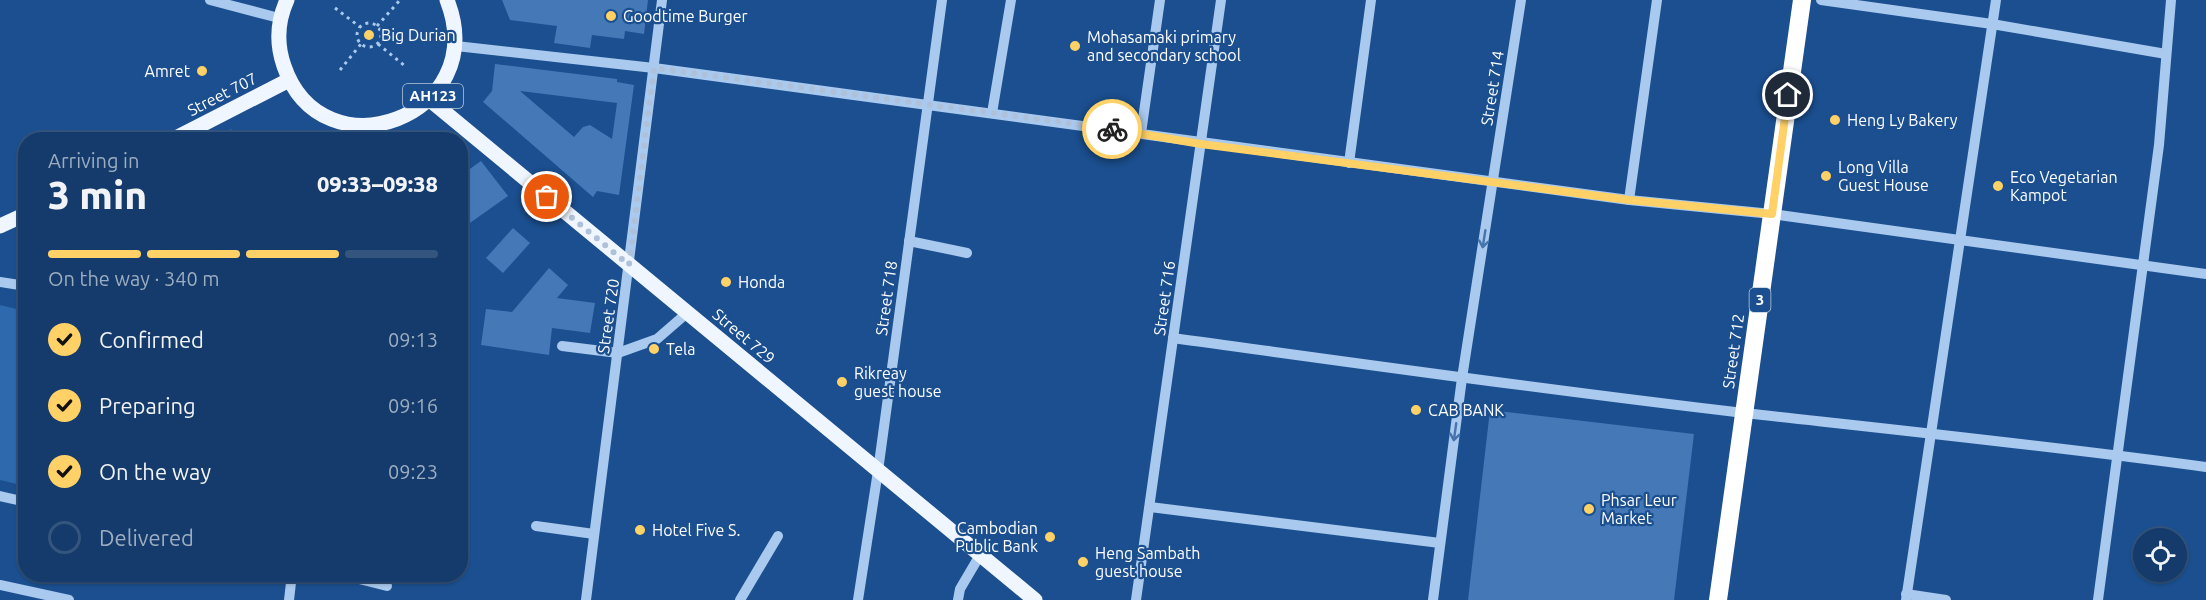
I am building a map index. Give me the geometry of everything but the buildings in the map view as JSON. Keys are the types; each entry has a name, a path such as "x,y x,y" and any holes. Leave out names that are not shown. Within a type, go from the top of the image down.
{"highway":[{"name":"Street 712","path":"1718,600 1802,0"}],"main road":[{"name":"AH123","path":"287,0 279,18 280,54 289,80 316,110 359,132"},
{"name":"AH123","path":"364,132 418,111 430,100 447,76 456,46 455,30 447,0"},
{"name":"Street 707","path":"188,132 289,80"},
{"name":"Street 729","path":"430,100 1035,600"},
{"path":"0,226 18,218"}],"street":[{"name":"Street 720","path":"586,600 662,0"},
{"name":"Street 718","path":"858,600 878,471 942,0"},
{"path":"992,113 1011,0"},
{"path":"1141,133 1160,0"},
{"name":"Street 716","path":"1136,600 1221,0"},
{"path":"1349,163 1371,0"},
{"name":"Street 714","path":"1433,600 1462,378 1521,0"},
{"path":"1629,200 1658,0"},
{"path":"1821,0 1992,24 2166,54"},
{"path":"1946,600 1906,597 1933,431 1996,0"},
{"path":"2098,600 2159,145 2171,0"},
{"path":"217,1 279,18"},
{"path":"456,46 654,68 1141,133 1201,144 1629,200 1772,214 1960,242 2206,274"},
{"path":"909,241 967,253"},
{"path":"0,282 18,285"},
{"path":"561,346 618,353 657,339 687,313"},
{"path":"1173,338 1462,378 1744,413 1933,431 2206,466"},
{"path":"0,496 18,500"},
{"path":"1150,507 1440,543"},
{"path":"537,526 594,534"},
{"path":"740,600 778,536"},
{"path":"958,600 960,589 980,555"},
{"path":"289,600 291,582"},
{"path":"371,582 387,586"},
{"path":"0,585 24,595 69,600"}],"path":[{"path":"377,26 400,0"},
{"path":"335,8 360,27"},
{"path":"369,23 377,26 381,36 378,44 367,48 357,36 360,27 369,23"},
{"path":"340,70 362,44"},
{"path":"378,44 405,66"}],"shaded area":[{"path":"0,305 18,309 18,484 0,480"}],"way so far":[{"path":"547,197 629,265 654,68 1112,129"}],"place":[{"name":"Goodtime Burger","path":"611,16"},
{"name":"Big Durian","path":"369,35"},
{"name":"Mohasamaki primary and secondary school","path":"1075,46"},
{"name":"Amret","path":"202,71"},
{"name":"Heng Ly Bakery","path":"1835,120"},
{"name":"Long Villa Guest House","path":"1826,176"},
{"name":"Eco Vegetarian Kampot","path":"1998,186"},
{"name":"Honda","path":"726,282"},
{"name":"Tela","path":"654,349"},
{"name":"Rikreay guest house","path":"842,382"},
{"name":"CAB BANK","path":"1416,410"},
{"name":"Phsar Leur Market","path":"1589,509"},
{"name":"Hotel Five S.","path":"640,530"},
{"name":"Cambodian Public Bank","path":"1050,537"},
{"name":"Heng Sambath guest house","path":"1083,562"}],"route":[{"path":"1112,129 1201,144 1629,200 1772,214 1788,95"}]}
